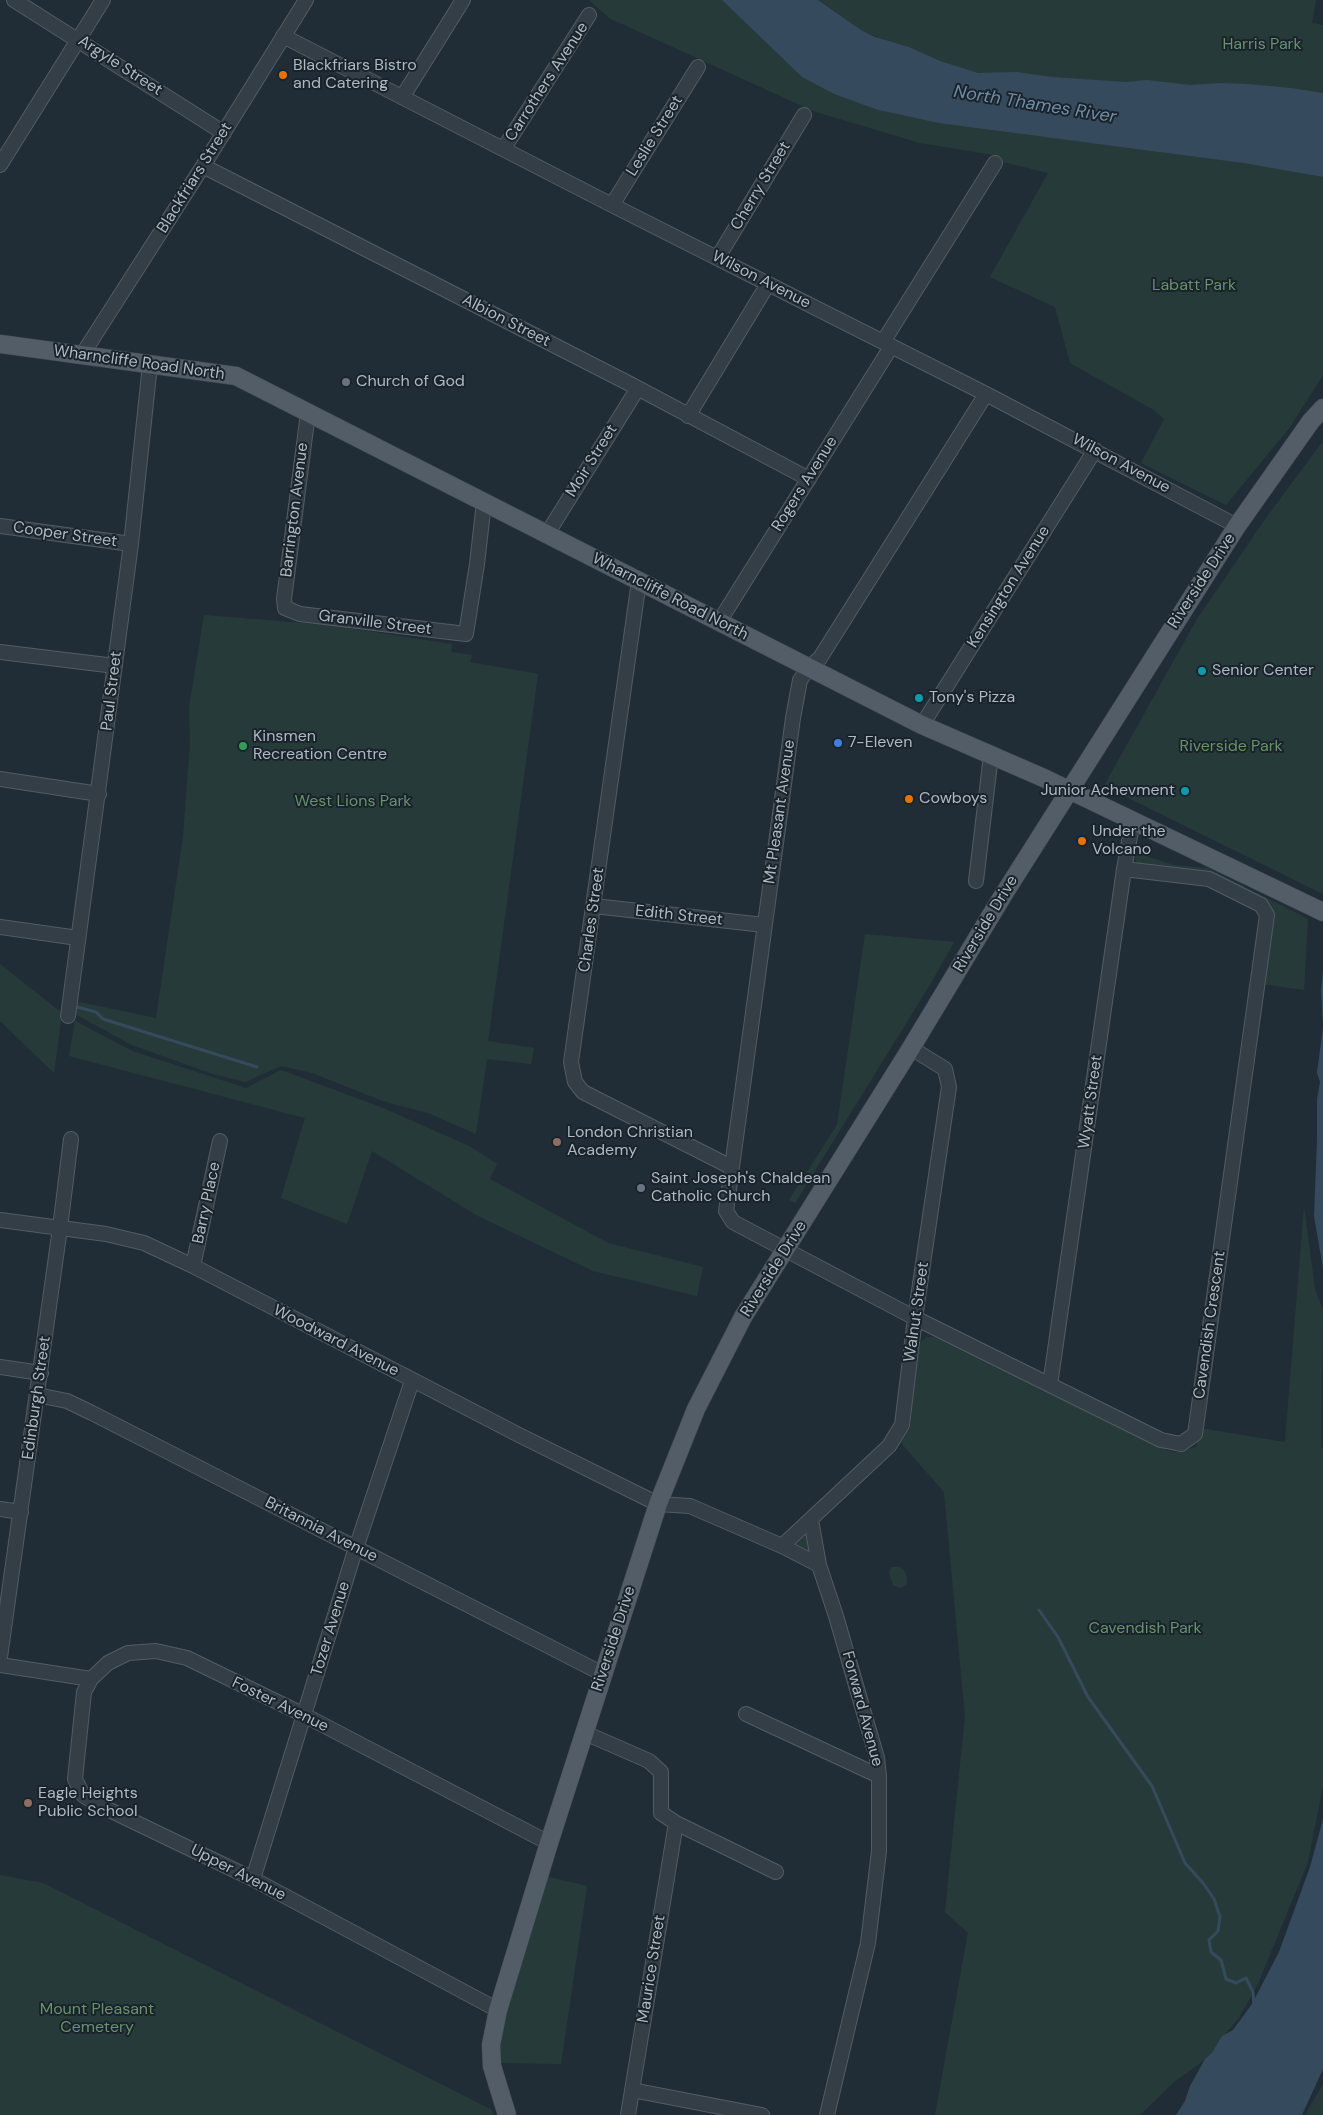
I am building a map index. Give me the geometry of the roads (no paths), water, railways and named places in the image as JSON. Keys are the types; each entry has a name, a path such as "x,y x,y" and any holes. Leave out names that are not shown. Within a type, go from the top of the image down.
{"main road":[{"name":"Wharncliffe Road North","path":"0,344 236,376 922,725 1069,790 1323,912"},
{"path":"1311,421 1310,413 1323,393"},
{"name":"Riverside Drive","path":"507,2115 492,2066 491,2044 498,2010 602,1674 658,1504 696,1409 743,1317 1069,790 1237,526 1311,421 1323,408"}],"street":[{"name":"Argyle Street","path":"14,0 79,39 224,133"},
{"path":"0,165 103,0"},
{"name":"Blackfriars Street","path":"82,355 224,133 306,0"},
{"path":"403,96 463,0"},
{"name":"Carrothers Avenue","path":"504,148 589,15"},
{"name":"Wilson Avenue","path":"284,36 1095,450 1237,526"},
{"name":"Leslie Street","path":"612,205 698,67"},
{"name":"Cherry Street","path":"718,257 804,115"},
{"name":"Rogers Avenue","path":"719,622 809,479 996,162"},
{"name":"Albion Street","path":"203,166 638,388 809,479"},
{"path":"688,416 768,284"},
{"name":"Paul Street","path":"68,1016 131,544 150,364"},
{"name":"Moir Street","path":"547,534 638,388"},
{"name":"Mt Pleasant Avenue","path":"785,1251 733,1222 726,1211 764,925 800,680 820,658 986,394"},
{"name":"Barrington Avenue","path":"285,608 284,599 308,413"},
{"name":"Kensington Avenue","path":"922,725 1095,450"},
{"name":"Granville Street","path":"285,608 300,614 466,634 484,502"},
{"name":"Cooper Street","path":"0,526 131,544"},
{"name":"Charles Street","path":"639,581 571,1062 575,1082 583,1092 731,1167"},
{"path":"0,652 115,666"},
{"path":"976,881 991,755"},
{"path":"0,779 99,794"},
{"name":"Wyatt Street","path":"1050,1385 1124,869 1133,820"},
{"name":"Cavendish Crescent","path":"785,1251 1161,1440 1180,1444 1195,1434 1267,915 1261,904 1209,879 1124,869"},
{"name":"Edith Street","path":"594,906 764,925"},
{"path":"0,927 78,938"},
{"name":"Walnut Street","path":"782,1546 889,1446 902,1425 915,1318 949,1087 945,1069 911,1048"},
{"name":"Edinburgh Street","path":"0,1657 60,1228 70,1139"},
{"name":"Barry Place","path":"193,1266 220,1140"},
{"name":"Woodward Avenue","path":"0,1220 106,1234 144,1243 193,1266 412,1380 658,1504"},
{"path":"0,1367 40,1374"},
{"name":"Tozer Avenue","path":"253,1879 356,1548 412,1380"},
{"name":"Britannia Avenue","path":"37,1394 67,1401 92,1413 602,1674"},
{"path":"658,1504 690,1506 782,1546 819,1565"},
{"path":"0,1508 21,1512"},
{"name":"Forward Avenue","path":"811,1520 819,1565 836,1616 877,1758 879,1776 879,1851 868,1943 827,2115"},
{"name":"Foster Avenue","path":"91,1679 108,1662 128,1653 156,1651 186,1658 304,1715 549,1843"},
{"path":"0,1665 91,1679"},
{"name":"Upper Avenue","path":"91,1679 84,1692 75,1778 83,1795 97,1804 253,1879 498,2010"},
{"path":"746,1714 879,1776"},
{"path":"585,1733 649,1760 661,1772 661,1813 676,1823 776,1872"},
{"name":"Maurice Street","path":"628,2115 676,1823"},
{"path":"632,2090 762,2115"}],"water":[{"name":"North Thames River","path":"722,0 818,0 861,30 875,37 909,47 940,61 978,73 1016,72 1052,77 1126,82 1147,80 1190,85 1247,84 1323,93 1323,177 1243,163 939,123 878,110 834,94 802,77"},
{"path":"1323,971 1323,1027 1321,990"},
{"path":"1323,1027 1323,1268 1314,1216 1317,1099 1320,1082 1317,1073"},
{"path":"1323,1819 1323,2069 1302,2115 1176,2115 1185,2101 1190,2086 1205,2059 1212,2053 1222,2036 1233,2030 1252,2004 1279,1952 1310,1867"}],"waterway":[{"path":"77,1007 96,1012 103,1019 257,1067"},
{"path":"1039,1610 1058,1637 1088,1697 1152,1786 1185,1863 1214,1899 1220,1917 1218,1931 1209,1940 1211,1952 1221,1960 1226,1979 1236,1983 1246,1978 1253,1992 1254,2007"}],"place":[{"name":"Blackfriars Bistro and Catering","path":"283,75"},
{"name":"Church of God","path":"346,382"},
{"name":"Senior Center","path":"1202,671"},
{"name":"Tony's Pizza","path":"919,698"},
{"name":"7-Eleven","path":"838,743"},
{"name":"Kinsmen Recreation Centre","path":"243,746"},
{"name":"Junior Achevment","path":"1185,791"},
{"name":"Cowboys","path":"909,799"},
{"name":"Under the Volcano","path":"1082,841"},
{"name":"London Christian Academy","path":"557,1142"},
{"name":"Saint Joseph's Chaldean Catholic Church","path":"641,1188"},
{"name":"Eagle Heights Public School","path":"28,1803"}],"park label":[{"name":"Harris Park","path":"1262,45"},
{"name":"Labatt Park","path":"1194,286"},
{"name":"Riverside Park","path":"1231,747"},
{"name":"West Lions Park","path":"353,802"},
{"name":"Cavendish Park","path":"1145,1629"},
{"name":"Mount Pleasant Cemetery","path":"97,2019"}]}
